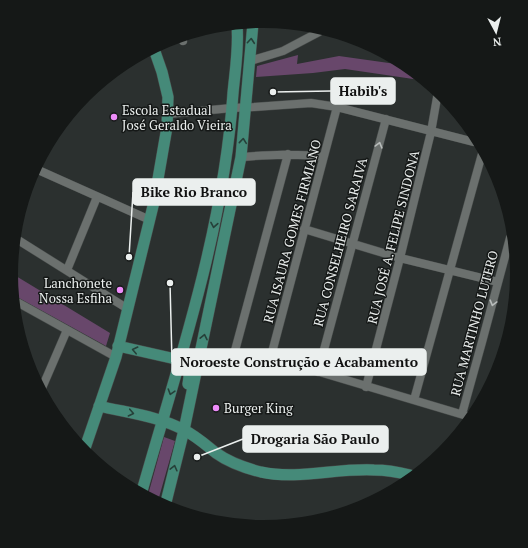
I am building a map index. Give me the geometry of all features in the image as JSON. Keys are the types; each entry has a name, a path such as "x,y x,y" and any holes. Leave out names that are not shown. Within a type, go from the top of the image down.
{"main road":[{"path":"167,500 189,408 241,157 253,29"},
{"path":"143,488 180,360 211,242 226,160 232,108 238,30"},
{"path":"86,444 117,352 150,220 167,131 168,97 155,53"},
{"path":"117,352 180,360 188,365 186,399 189,408"},
{"path":"99,406 162,420 184,430 227,460 239,466 262,472 302,474 373,470 391,471 407,474"}],"street":[{"path":"250,61 283,51 315,34"},
{"name":"RUA JOSÉ A. FELIPE SINDONA","path":"366,387 431,132 437,99"},
{"path":"168,114 312,103 337,107 472,141"},
{"name":"RUA ISAURA GOMES FIRMIANO","path":"270,360 337,107"},
{"name":"RUA CONSELHEIRO SARAIVA","path":"318,372 386,119"},
{"path":"234,362 233,358 288,154"},
{"path":"241,157 305,154 323,157"},
{"path":"414,400 481,158"},
{"path":"41,171 150,220"},
{"path":"67,270 97,197"},
{"path":"304,229 400,258 498,282"},
{"path":"20,241 128,309"},
{"name":"RUA MARTINHO LUTERO","path":"464,415 508,245"},
{"path":"20,304 67,330 117,352"},
{"path":"44,384 67,330"},
{"path":"210,365 270,360 286,362 464,415"}],"shaded area":[{"path":"298,55 297,64 339,56 391,63 414,79 345,69 256,77 257,66"},
{"path":"18,277 110,333 106,346 20,298"},
{"path":"164,437 175,441 159,497 149,492"}],"place":[{"name":"Habib's","path":"273,92"},
{"name":"Escola Estadual José Geraldo Vieira","path":"114,117"},
{"name":"Bike Rio Branco","path":"129,257"},
{"name":"Noroeste Construção e Acabamento","path":"170,283"},
{"name":"Lanchonete Nossa Esfiha","path":"120,290"},
{"name":"Burger King","path":"216,408"},
{"name":"Drogaria São Paulo","path":"197,457"}]}
